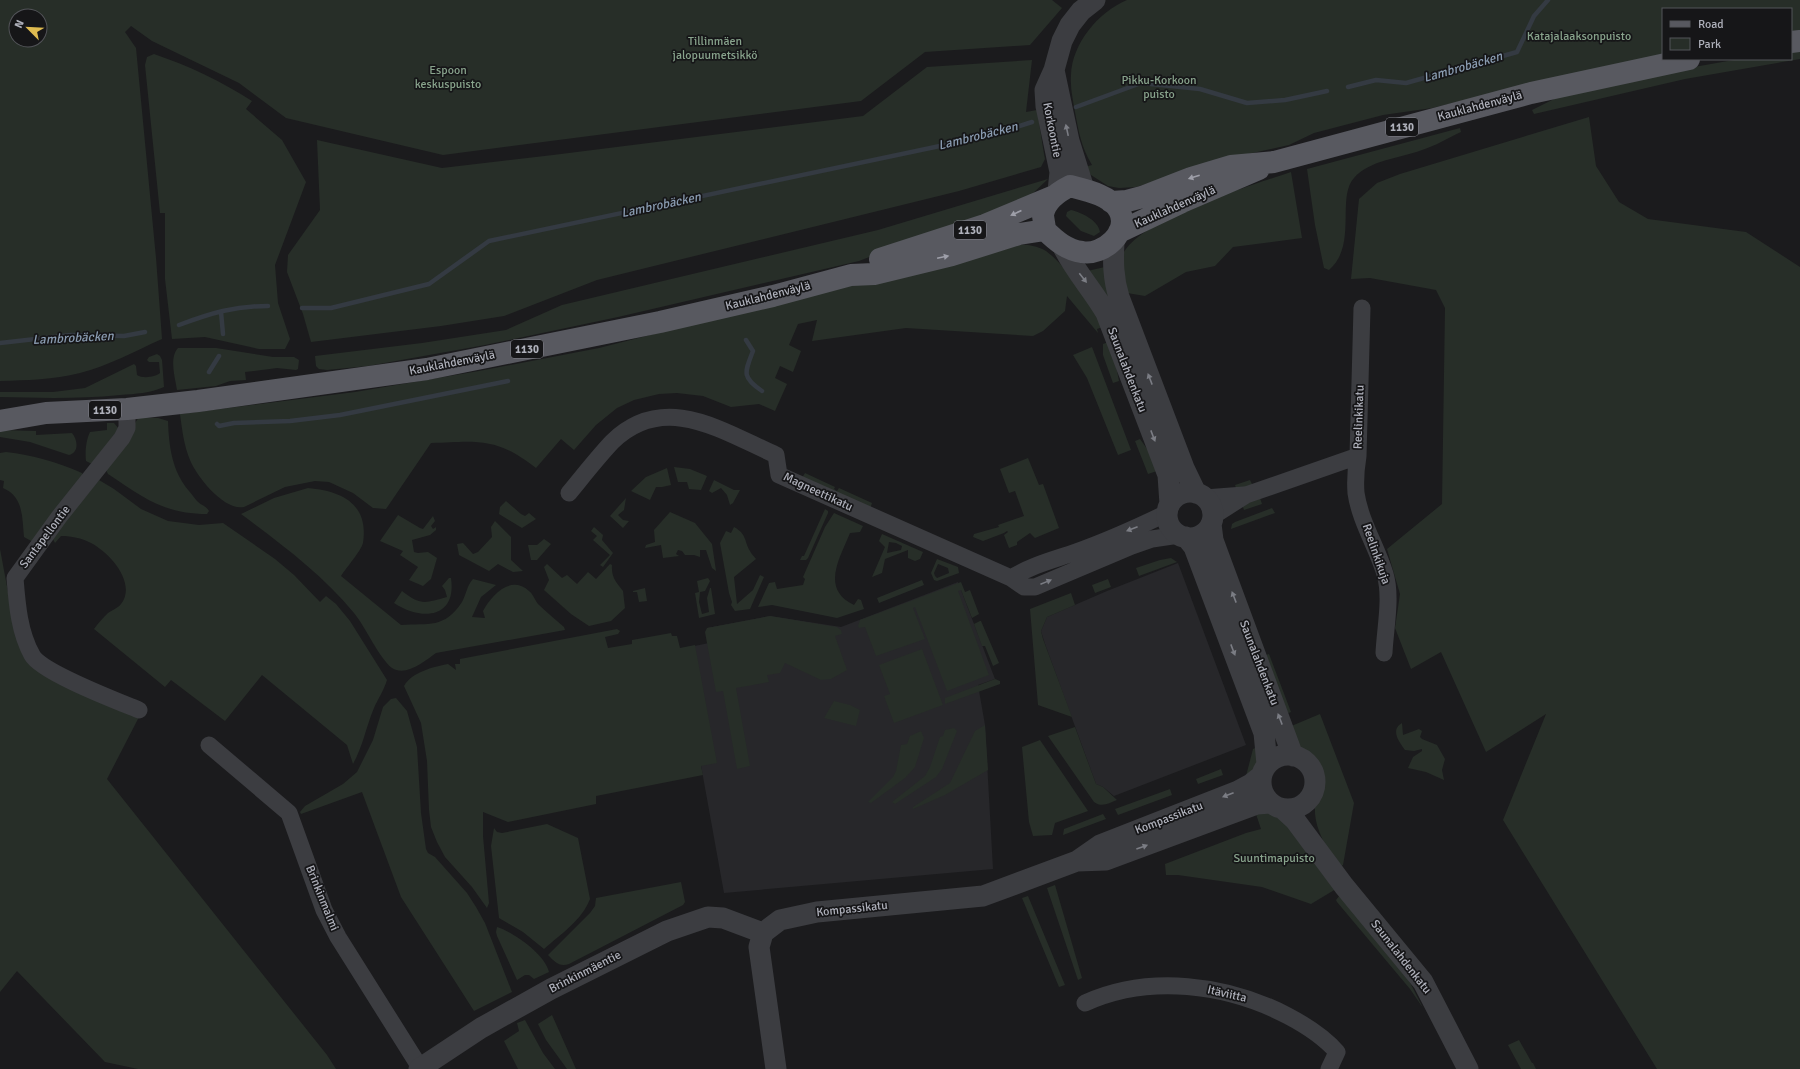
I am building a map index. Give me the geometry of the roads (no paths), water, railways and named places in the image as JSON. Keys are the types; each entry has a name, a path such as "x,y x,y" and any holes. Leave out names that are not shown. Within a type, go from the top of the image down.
{"main road":[{"name":"Kauklahdenväylä","path":"1111,202 1127,201 1142,197 1191,178 1231,166 1274,162 1531,93 1684,60"},
{"name":"Kauklahdenväylä","path":"1117,237 1182,202 1274,162"},
{"name":"1130","path":"1055,194 1070,186 1084,190 1111,202"},
{"name":"Kauklahdenväylä","path":"851,275 885,256 986,225 1055,194"},
{"path":"1045,230 1043,214 1055,194"},
{"path":"1111,202 1119,210 1121,216 1117,237"},
{"name":"Kauklahdenväylä","path":"0,421 46,413 127,409 198,401 434,368 660,322 773,296 851,275 874,274 952,256 1019,234 1045,230"},
{"name":"1130","path":"1045,230 1062,245 1083,253 1092,252 1117,237"},
{"name":"Kauklahdenväylä","path":"0,407 46,413"}],"street":[{"name":"Korkoontie","path":"1055,194 1060,172 1046,106 1045,90 1054,70 1062,41 1070,25 1081,11 1095,0"},
{"name":"Korkoontie","path":"1054,70 1069,141 1084,190"},
{"name":"Saunalahdenkatu","path":"1117,237 1113,267 1114,281 1118,297 1184,468 1206,508 1217,552 1293,756"},
{"name":"Saunalahdenkatu","path":"1062,245 1071,264 1096,295 1106,313 1168,475 1169,508"},
{"name":"Reelinkikatu","path":"1206,508 1358,456 1362,308"},
{"name":"Santapellontie","path":"127,409 127,428 122,438 60,517 15,578 18,609 23,630 32,656 46,669 139,710"},
{"name":"Magneettikatu","path":"569,493 612,442 623,433 639,424 652,420 668,416 685,417 723,431 776,455 779,475 1011,578 1024,587 1035,587 1152,539 1182,536"},
{"name":"Reelinkikuja","path":"1358,456 1356,493 1362,514 1385,574 1389,594 1384,629 1384,653"},
{"path":"1184,493 1206,508 1207,530 1194,538 1182,536 1172,529 1168,521 1169,508 1174,499 1184,493"},
{"path":"1011,578 1028,567 1077,551 1146,524 1169,508"},
{"name":"Saunalahdenkatu","path":"1182,536 1194,547 1264,733 1264,770"},
{"name":"Brinkinmalmi","path":"209,745 289,813 324,910 338,937 420,1069"},
{"path":"1282,756 1293,756 1305,762 1313,773 1314,786 1310,798 1306,803 1295,808 1277,806 1266,798 1261,788 1264,770 1282,756"},
{"name":"Kompassikatu","path":"763,933 780,920 817,912 983,896 1077,861 1100,845 1238,791 1264,770"},
{"name":"Saunalahdenkatu","path":"1310,798 1310,821 1320,853"},
{"name":"Kompassikatu","path":"1077,861 1106,860 1257,804 1277,806"},
{"name":"Saunalahdenkatu","path":"1277,806 1295,820 1344,886 1424,982 1468,1069"},
{"name":"Brinkinmäentie","path":"420,1069 481,1028 551,989 667,931 708,917 723,918 763,933"},
{"path":"763,933 760,947 761,961 776,1069"},
{"name":"Itäviitta","path":"1085,1003 1104,994 1138,987 1186,987 1228,993 1274,1009 1310,1028 1329,1043 1337,1052 1329,1069"}],"waterway":[{"name":"Lambrobäcken","path":"1348,87 1376,80 1406,83 1517,52 1534,16 1548,0"},
{"name":"Lambrobäcken","path":"1076,107 1141,83 1200,89 1247,103 1285,100 1327,91"},
{"name":"Lambrobäcken","path":"302,308 331,308 429,284 489,241 992,135 1032,122"},
{"name":"Lambrobäcken","path":"179,325 223,311 244,307 268,306"},
{"path":"221,312 223,334"},
{"name":"Lambrobäcken","path":"0,343 71,335 124,336 145,332"},
{"path":"746,340 753,351 747,369 748,378 762,391"},
{"path":"209,372 219,356"},
{"path":"217,424 219,426 234,423 290,421 340,415 508,381"}],"park label":[{"name":"Katajalaaksonpuisto","path":"1579,36"},
{"name":"Tillinmäen jalopuumetsikkö","path":"715,48"},
{"name":"Espoon keskuspuisto","path":"448,77"},
{"name":"Pikku-Korkoon puisto","path":"1159,87"},
{"name":"Suuntimapuisto","path":"1274,858"}]}
